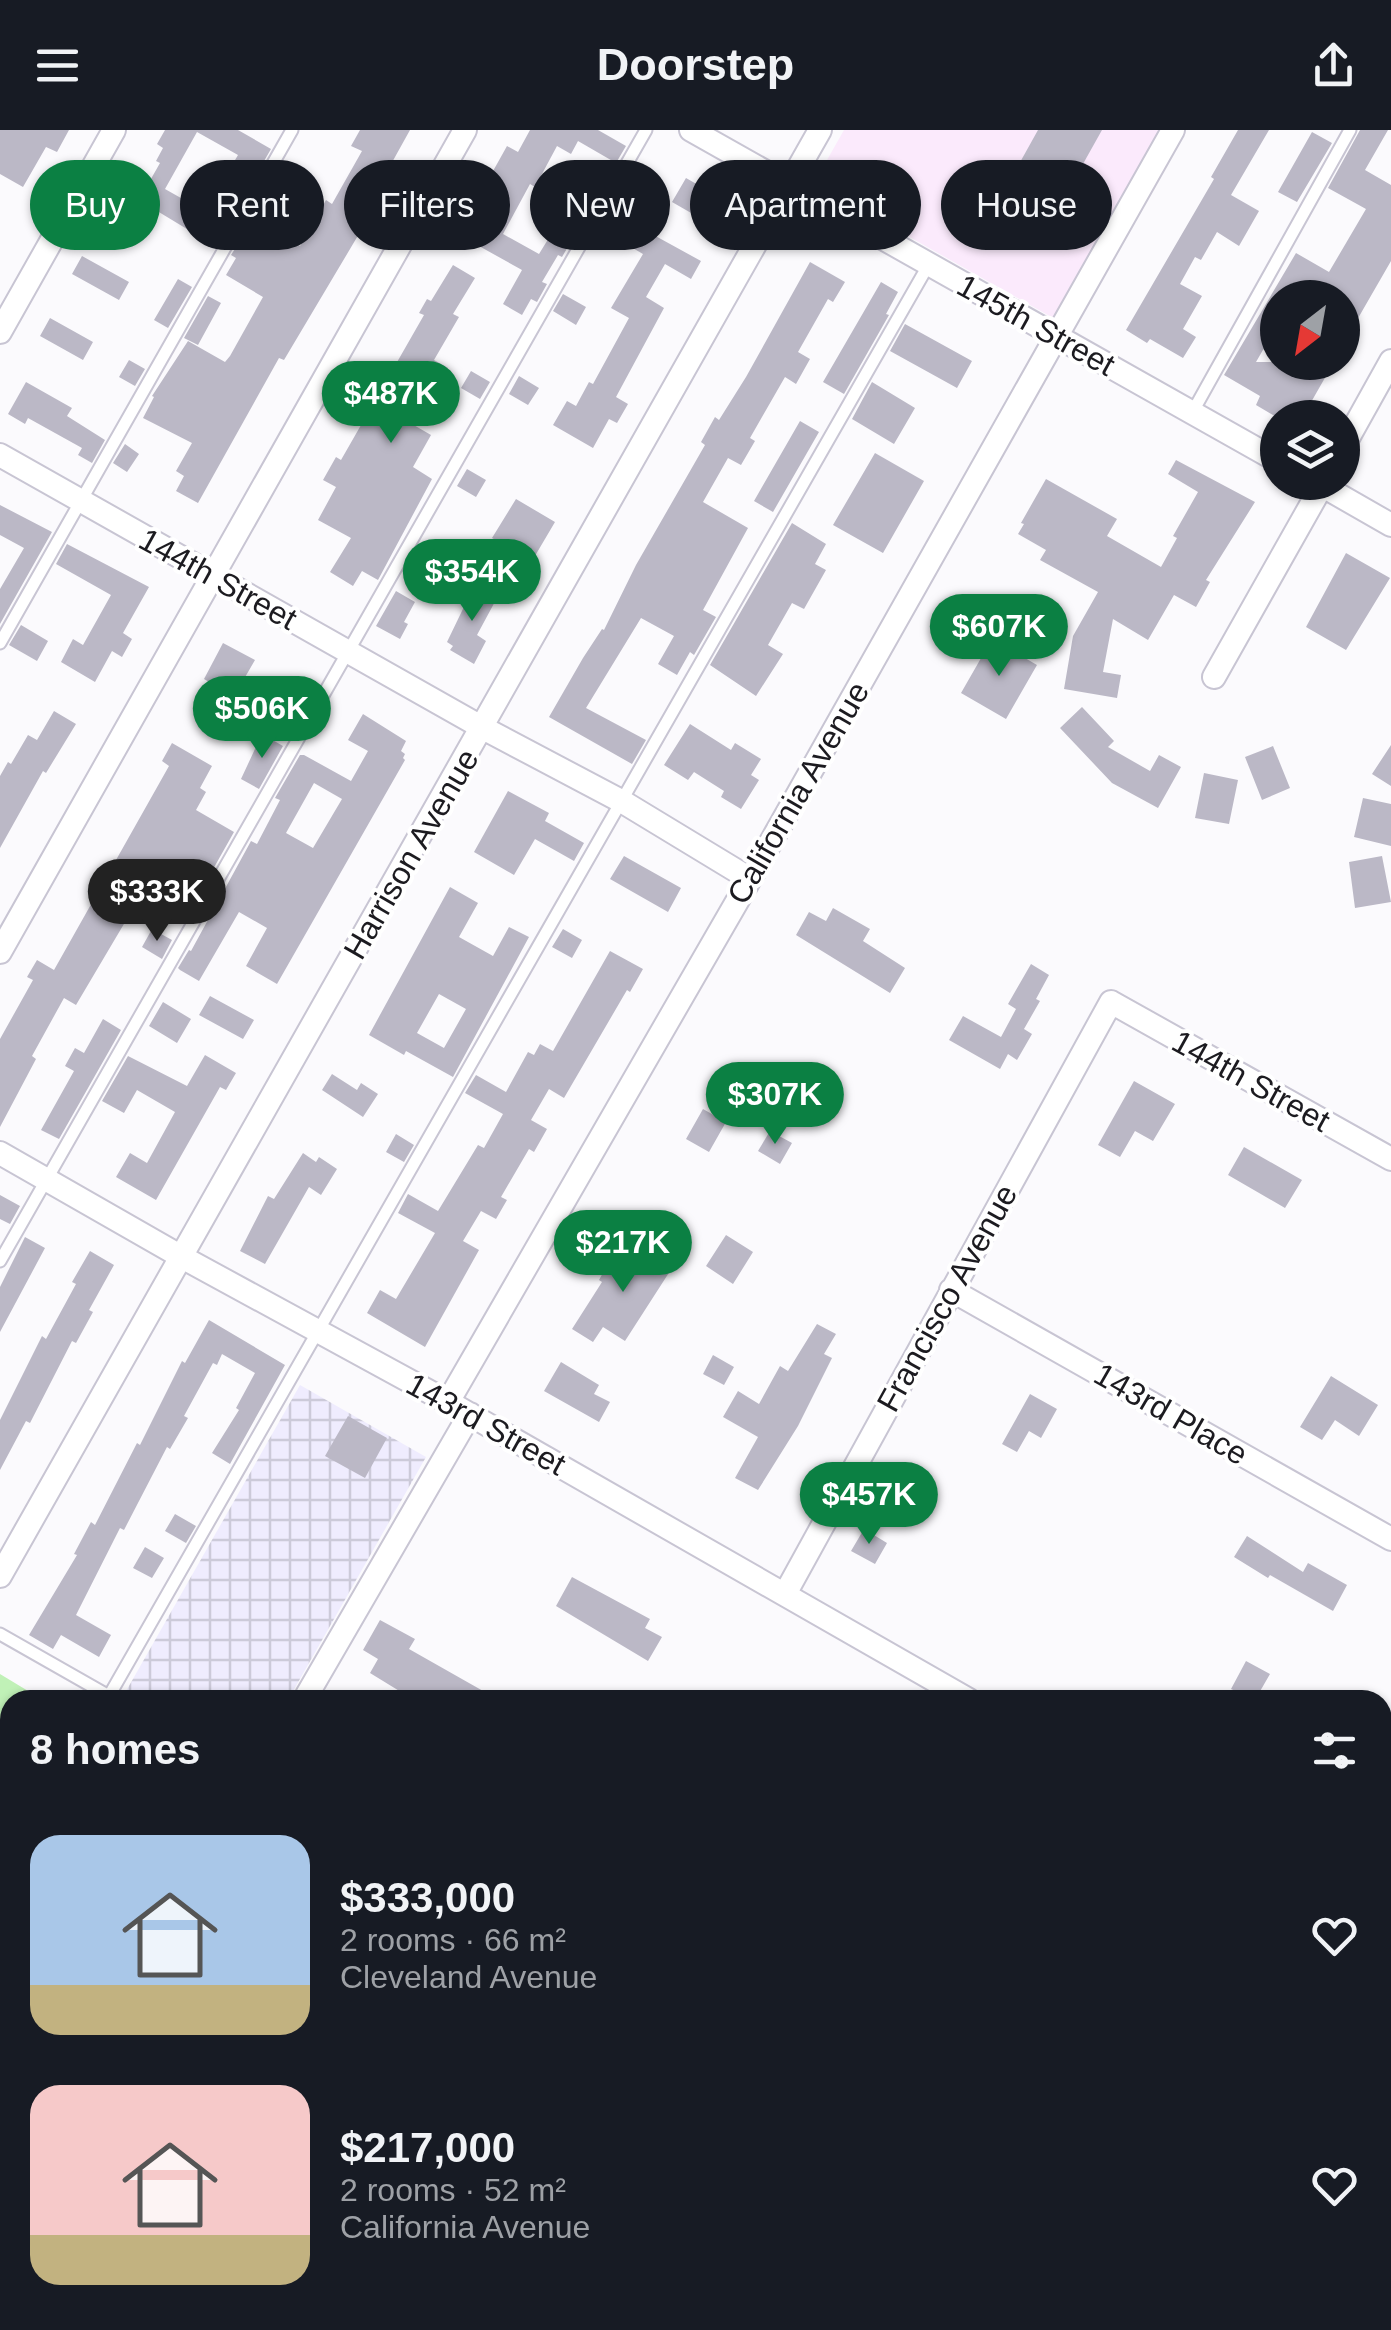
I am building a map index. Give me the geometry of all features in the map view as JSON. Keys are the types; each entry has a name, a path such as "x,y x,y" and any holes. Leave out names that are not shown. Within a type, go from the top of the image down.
{"street":[{"path":"0,332 114,130"},
{"path":"0,952 466,130"},
{"name":"145th Street","path":"691,130 744,160"},
{"name":"Harrison Avenue","path":"803,160 820,130"},
{"name":"California Avenue","path":"448,1402 750,879 1173,130"},
{"name":"Harrison Avenue","path":"0,1576 751,250"},
{"name":"145th Street","path":"904,250 1260,451"},
{"path":"1360,417 1391,361"},
{"name":"144th Street","path":"0,455 483,728 623,802 750,879"},
{"path":"1214,677 1312,500"},
{"path":"1348,500 1391,525"},
{"name":"144th Street","path":"1110,1002 1391,1159"},
{"name":"Francisco Avenue","path":"785,1594 1110,1002"},
{"name":"143rd Street","path":"0,1153 470,1414 951,1690"},
{"name":"143rd Place","path":"952,1290 1391,1539"},
{"path":"315,1690 470,1414"}],"lane":[{"path":"0,643 292,130"},
{"path":"0,1261 646,130"},
{"path":"1192,413 1350,130"},
{"path":"112,1690 929,264"},
{"path":"0,1634 98,1690"}],"shaded area":[{"path":"844,130 1159,130 1112,213 1112,160 941,160 941,250 1091,250 1053,318 921,243 921,160 827,160"},
{"path":"300,1385 426,1457 294,1690 127,1690"}],"green space":[{"path":"0,1674 26,1690 0,1690"}],"building":[{"path":"0,130 69,130 57,152 46,147 39,160 30,160 30,175 23,187 0,174"},
{"path":"165,130 238,130 271,149 265,160 235,160 238,155 197,132 165,189 180,197 180,225 160,213 160,160 157,160 163,148 157,144"},
{"path":"360,130 410,130 393,160 357,160 362,151 351,146"},
{"path":"530,130 598,130 626,146 618,160 578,141 571,154 557,146 549,160 530,160 530,184 510,221 510,160 499,160 507,146 518,152"},
{"path":"1038,130 1102,130 1085,160 1021,160"},
{"path":"1238,130 1269,130 1231,195 1259,211 1239,246 1217,232 1201,260 1195,257 1180,284 1202,296 1183,329 1196,337 1183,358 1126,330 1214,179 1211,177"},
{"path":"1360,130 1388,130 1365,170 1391,185 1391,261 1360,315 1360,280 1280,280 1296,253 1329,272 1366,209 1328,188"},
{"path":"1312,132 1332,143 1297,202 1278,192"},
{"path":"686,178 690,180 690,212 672,202"},
{"path":"344,183 344,250 349,250 284,360 279,358 198,503 176,491 184,476 176,471 192,443 143,418 152,396 188,341 225,362 230,356 263,297 226,275 236,258 231,255 234,250 324,250 324,204 326,200 332,204"},
{"path":"510,238 539,254 541,250 566,250 562,257 558,255 542,282 547,284 537,302 531,299 522,315 503,304 522,270 486,250 510,250"},
{"path":"670,244 701,261 691,279 665,264 646,297 664,308 616,397 628,404 617,423 609,419 593,448 553,425 567,401 576,406 589,382 593,384 629,318 611,308 643,254 636,250 670,250"},
{"path":"82,256 129,282 119,300 72,274"},
{"path":"810,262 845,282 833,302 828,299 798,352 810,359 796,384 785,377 750,438 755,441 741,465 728,458 703,502 748,528 703,610 716,617 677,675 658,664 674,636 641,618 586,708 646,740 632,764 549,717 604,630 636,565 705,445 701,442 715,417 719,420 746,377"},
{"path":"453,265 475,278 453,314 459,317 434,360 448,368 412,424 431,435 413,467 432,479 378,580 362,571 353,586 330,572 351,538 318,520 336,487 323,480 336,457 341,460 424,315 419,313 427,299 431,301"},
{"path":"178,279 192,287 168,328 154,320"},
{"path":"881,282 898,292 844,394 823,382"},
{"path":"563,294 586,307 576,325 553,311"},
{"path":"208,296 221,303 198,345 184,338"},
{"path":"1260,314 1260,355 1256,362 1260,362 1260,380 1324,380 1312,400 1260,400 1260,407 1256,405 1260,396 1224,375"},
{"path":"50,318 93,342 83,360 40,336"},
{"path":"905,324 972,361 957,388 890,351"},
{"path":"129,360 145,369 135,386 119,377"},
{"path":"471,371 490,382 480,399 461,388"},
{"path":"519,376 539,388 528,405 509,394"},
{"path":"26,382 72,408 67,416 105,440 92,463 78,455 82,448 28,418 25,424 8,414"},
{"path":"872,382 915,408 894,444 852,419"},
{"path":"800,421 819,432 773,512 754,501"},
{"path":"125,444 139,454 127,472 113,463"},
{"path":"875,453 924,481 883,553 833,525"},
{"path":"1176,460 1255,502 1206,580 1210,582 1196,607 1174,595 1148,640 1113,619 1103,672 1121,675 1117,698 1064,689 1073,636 1098,592 1040,560 1046,550 1018,534 1024,524 1021,523 1046,479 1117,519 1107,536 1161,567 1198,492 1168,474"},
{"path":"467,469 486,480 476,497 457,486"},
{"path":"516,499 555,522 532,561 492,538"},
{"path":"0,505 52,532 0,624 0,589 24,548 0,535"},
{"path":"792,523 826,544 815,564 826,570 804,609 792,603 768,645 783,654 756,696 710,665"},
{"path":"67,544 149,587 123,633 132,639 122,657 112,651 95,682 61,662 73,639 83,645 111,595 56,564"},
{"path":"1346,553 1390,578 1346,650 1306,627"},
{"path":"475,584 498,596 477,635 486,641 474,664 450,650 453,646 447,642"},
{"path":"396,591 415,602 400,639 376,626"},
{"path":"21,625 48,641 37,661 9,645"},
{"path":"992,639 1037,665 1006,719 961,693"},
{"path":"223,643 255,660 236,705 251,713 238,736 198,713 214,685 204,679"},
{"path":"1082,707 1114,741 1108,747 1150,771 1159,755 1181,767 1158,808 1112,783 1060,728"},
{"path":"54,711 76,724 46,773 43,771 0,848 0,776 28,735 37,740"},
{"path":"363,714 406,741 401,751 405,760 277,984 246,966 267,928 239,912 199,981 180,970 251,841 257,844 280,800 275,798 300,755 351,781 368,751 348,740","holes":["314,783 342,799 313,848 286,833"]},
{"path":"690,724 731,750 735,743 761,759 751,775 759,780 741,809 721,797 724,791 694,772 688,780 664,765"},
{"path":"262,734 283,746 259,789 241,779"},
{"path":"172,743 212,766 200,788 206,792 196,810 234,832 190,910 147,885 76,1005 64,998 0,1127 0,1039 33,980 27,977 37,960 54,970 169,766 162,761"},
{"path":"1391,745 1391,786 1372,774"},
{"path":"1273,746 1290,788 1262,800 1245,757"},
{"path":"1204,773 1238,780 1229,824 1195,818"},
{"path":"508,791 549,813 545,821 584,843 574,861 535,839 514,875 474,852"},
{"path":"1363,798 1391,804 1391,846 1354,837"},
{"path":"624,856 681,888 668,912 610,879"},
{"path":"1382,856 1391,902 1355,908 1349,862"},
{"path":"450,887 478,903 459,937 493,956 509,927 529,937 453,1077 369,1035","holes":["439,994 466,1009 444,1048 417,1033"]},
{"path":"833,908 870,929 863,941 905,968 890,993 796,935 809,912 826,921"},
{"path":"152,929 172,940 162,959 142,947"},
{"path":"563,929 582,940 572,958 552,947"},
{"path":"610,951 643,969 564,1098 549,1089 531,1120 547,1129 534,1152 529,1149 501,1197 507,1200 496,1219 481,1211 463,1241 479,1250 425,1347 367,1313 380,1290 396,1299 435,1233 398,1213 408,1194 438,1211 478,1145 484,1148 503,1114 465,1093 476,1075 506,1092 528,1052 534,1055 540,1044 553,1051"},
{"path":"1031,964 1049,975 1024,1029 1032,1034 1017,1060 1008,1054 1000,1069 949,1040 963,1016 1001,1037 1016,1009 1008,1004"},
{"path":"210,996 254,1020 243,1039 199,1015"},
{"path":"163,1002 191,1019 177,1043 149,1026"},
{"path":"103,1019 121,1030 59,1139 41,1130 74,1071 65,1066 75,1048 84,1053"},
{"path":"205,1055 236,1073 226,1090 220,1087 156,1200 116,1177 130,1153 147,1163 175,1112 137,1090 124,1113 102,1101 128,1056 187,1086"},
{"path":"332,1074 357,1090 361,1083 378,1094 363,1117 322,1090"},
{"path":"1134,1081 1175,1104 1153,1141 1135,1131 1120,1157 1098,1145"},
{"path":"703,1109 726,1122 709,1152 686,1139"},
{"path":"770,1131 792,1143 780,1164 758,1151"},
{"path":"396,1134 414,1145 404,1162 386,1152"},
{"path":"1244,1147 1302,1180 1285,1208 1228,1175"},
{"path":"303,1153 316,1162 319,1157 337,1169 321,1195 309,1187 265,1264 240,1251 268,1196 274,1199"},
{"path":"0,1195 20,1206 10,1224 0,1219"},
{"path":"726,1235 753,1252 733,1284 706,1266"},
{"path":"25,1237 45,1248 0,1332 0,1287"},
{"path":"631,1245 672,1268 625,1341 603,1327 593,1342 572,1329 602,1282 599,1280 613,1255 622,1260"},
{"path":"90,1251 114,1265 76,1343 72,1341 30,1423 26,1421 0,1470 0,1420 42,1336 46,1339 76,1284 72,1282"},
{"path":"209,1320 285,1365 230,1464 212,1453 239,1410 236,1408 255,1373 222,1354 217,1365 213,1363 184,1416 188,1418 170,1449 167,1447 124,1530 120,1528 76,1615 111,1635 99,1657 61,1635 53,1649 29,1635 77,1555 74,1554 91,1522 95,1525 137,1443 140,1445 182,1361 185,1363"},
{"path":"817,1324 836,1334 824,1354 832,1358 798,1426 758,1490 735,1478 758,1437 723,1417 738,1391 759,1404 780,1366 788,1371"},
{"path":"713,1355 734,1367 724,1385 703,1374"},
{"path":"561,1362 599,1385 594,1394 610,1402 599,1422 544,1391"},
{"path":"1331,1376 1378,1405 1359,1436 1335,1420 1322,1440 1300,1427"},
{"path":"1030,1394 1057,1409 1041,1438 1029,1431 1017,1452 1002,1444"},
{"path":"348,1416 387,1438 365,1478 325,1456"},
{"path":"175,1514 196,1526 186,1543 165,1531"},
{"path":"864,1529 887,1543 875,1564 851,1551"},
{"path":"1247,1536 1303,1572 1308,1563 1347,1585 1333,1611 1234,1557"},
{"path":"145,1547 164,1558 152,1578 133,1568"},
{"path":"572,1577 650,1619 645,1628 662,1637 648,1661 556,1606"},
{"path":"380,1620 415,1639 409,1649 481,1690 398,1690 370,1673 378,1659 363,1650"},
{"path":"1246,1661 1270,1674 1261,1690 1231,1689"}]}
